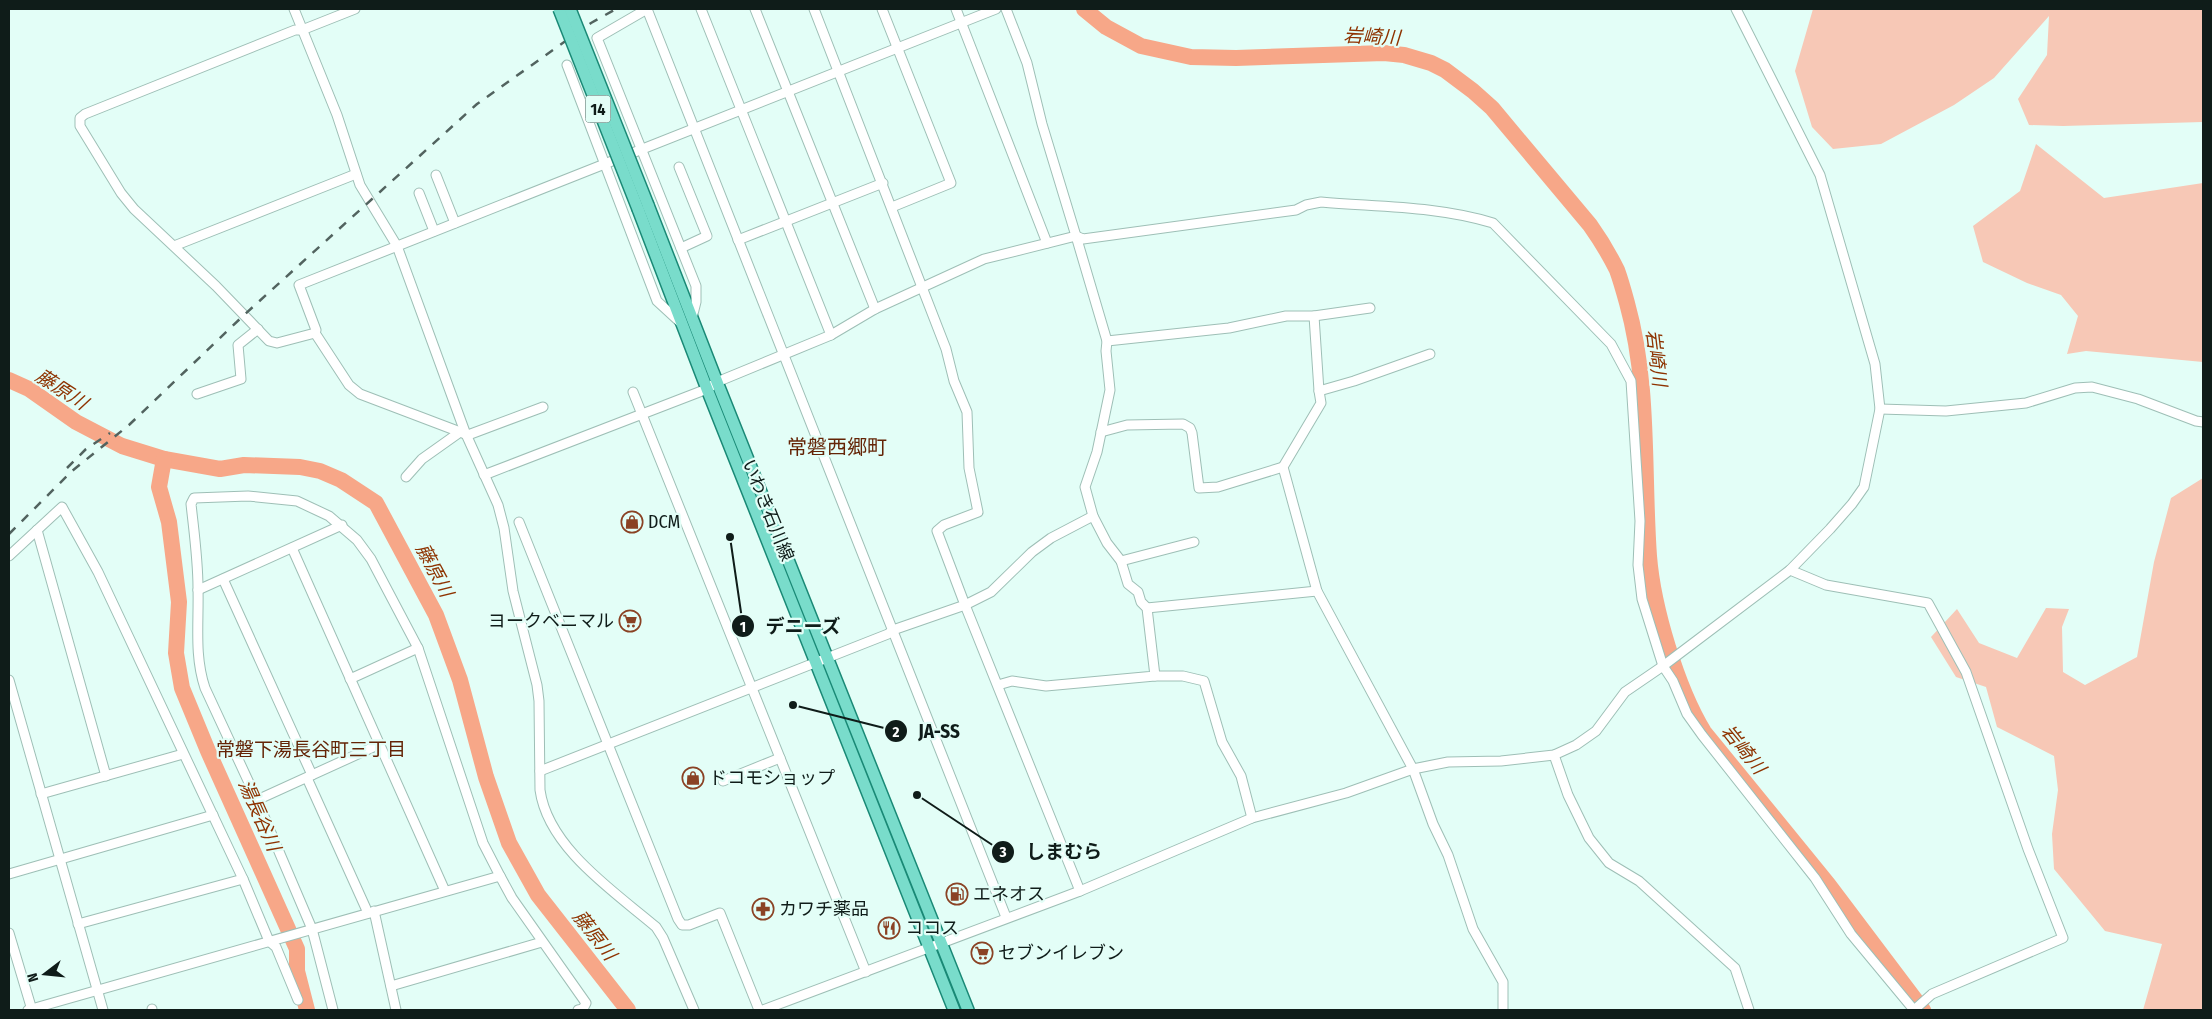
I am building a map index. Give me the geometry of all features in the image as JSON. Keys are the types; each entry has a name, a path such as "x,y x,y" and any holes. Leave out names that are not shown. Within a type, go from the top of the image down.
{"main road":[{"name":"いわき石川線","path":"559,9 643,207"},
{"name":"いわき石川線","path":"570,9 712,386 822,660 942,942 968,1010"},
{"name":"いわき石川線","path":"822,660 954,1010"}],"street":[{"path":"294,9 337,115 356,174 371,205 397,246 464,434 498,505 504,528 513,591 537,685 542,804 565,843 587,870 656,928 663,938 694,1010"},
{"path":"315,333 277,343 270,341 134,209 121,193 80,126 80,118 84,114 295,30 302,30 355,9"},
{"path":"567,65 606,163 657,301 687,321 696,302 696,286 596,38 647,9 1006,917"},
{"path":"701,9 831,335"},
{"path":"755,9 875,309"},
{"path":"814,9 883,183 946,349 954,381 967,412 969,468 978,512 940,528 969,602 998,685 1080,891"},
{"path":"882,9 951,183 892,207"},
{"path":"956,9 1047,243"},
{"path":"464,434 355,391 315,333 316,330 299,285 996,9"},
{"path":"1006,9 1027,63 1042,124 1107,341 1110,390 1097,452 1085,488 1093,516 1107,544 1121,561 1128,584 1138,592 1141,602 1147,608 1155,676"},
{"path":"519,522 678,919 682,925 689,925 720,913 761,1010 866,972 1006,917 1080,891 1252,818 1346,792 1413,769 1448,762 1501,761 1554,755 1576,745 1596,731 1625,692 1683,651 1790,570 1852,504 1864,487 1880,409 1875,364 1820,175 1736,9"},
{"path":"679,167 707,236 681,248"},
{"path":"174,246 356,174"},
{"path":"436,175 454,223"},
{"path":"738,240 883,183"},
{"path":"419,193 434,231"},
{"path":"484,475 642,414 784,356 831,335 875,309 984,259 1076,236 1083,239 1287,212 1321,202 1432,211 1473,217 1493,224 1611,344 1631,381 1640,521 1638,565 1642,599 1665,664 1687,714 1815,878 1851,934 1914,1010 1932,994 2063,938 2028,849 1966,672 1928,604 1826,585 1790,570"},
{"path":"1107,341 1229,328 1286,316 1314,316 1370,308"},
{"path":"1101,432 1127,425 1183,424 1190,428 1199,488 1218,487 1283,467 1322,403 1319,390 1314,316"},
{"path":"196,394 241,379 238,345 258,329"},
{"path":"1319,390 1354,381 1430,354"},
{"path":"1880,409 1946,411 2017,404 2050,397 2075,388 2092,387 2138,399 2196,422 2203,422"},
{"path":"633,392 866,972"},
{"path":"406,477 422,459 464,434 543,407"},
{"path":"1283,467 1317,591 1413,769 1448,855 1473,929 1504,982 1503,1010"},
{"path":"333,1010 312,929 200,673 197,652 198,590 191,504 194,498 248,496 296,501 317,509 342,525 357,540 371,559 418,648 483,843 512,898 586,1003 583,1009 578,1010"},
{"path":"9,556 62,507 98,572 243,878 268,941 276,947 298,1000"},
{"path":"540,771 991,592 1032,552 1051,538 1093,516"},
{"path":"198,590 342,525"},
{"path":"37,530 106,776"},
{"path":"1121,561 1194,542"},
{"path":"292,548 445,892"},
{"path":"223,579 309,777 371,912 396,1010"},
{"path":"1147,608 1317,591"},
{"path":"350,679 418,648"},
{"path":"998,685 1012,681 1046,686 1155,676 1183,676 1204,681 1222,742 1241,776 1252,818"},
{"path":"9,680 11,700 41,794 103,1010"},
{"path":"257,800 380,744"},
{"path":"41,794 183,754"},
{"path":"1554,755 1568,795 1589,838 1609,863 1639,882 1735,968 1749,1010"},
{"path":"723,781 780,758"},
{"path":"9,874 213,815"},
{"path":"9,933 30,1010 500,876"},
{"path":"78,924 243,878"},
{"path":"390,986 542,942"}],"shaded area":[{"path":"1813,9 2203,9 2203,122 2063,126 2029,125 2018,99 2047,55 2049,16 1994,78 1954,105 1881,144 1833,149 1812,127 1795,71"},
{"path":"2036,144 2104,198 2203,183 2203,362 2086,351 2067,354 2078,316 2061,295 2027,283 1983,262 1973,226 2020,191"},
{"path":"2203,478 2203,1010 2143,1010 2162,944 2105,931 2054,869 2052,834 2058,790 2054,756 1997,727 1986,687 1956,677 1931,637 1957,609 1979,643 2017,658 2046,608 2069,609 2062,627 2063,672 2085,685 2137,657 2154,562 2171,498"}],"waterway":[{"name":"岩崎川","path":"1084,9 1106,27 1141,46 1191,57 1236,58 1384,53 1404,55 1431,63 1445,70 1492,108 1590,225 1608,252 1617,270 1627,303 1639,365 1651,576 1668,647 1694,714 1704,732 1828,884 1923,1010"},
{"name":"藤原川","path":"9,380 29,389 76,422 122,446 164,459 220,469 244,465 300,467 320,471 341,480 376,503 436,615 460,680 486,777 509,843 538,895 628,1010"},
{"name":"湯長谷川","path":"164,459 159,487 169,522 179,602 176,653 182,688 208,751 297,949 297,971 307,1010"}],"railway":[{"path":"9,534 72,471 129,425 244,315 477,104 591,23 616,9"},
{"path":"67,468 86,449 110,433"}],"place":[{"name":"DCM","path":"632,522"},
{"name":"デニーズ","path":"730,537"},
{"name":"ヨークベニマル","path":"630,621"},
{"name":"JA-SS","path":"793,705"},
{"name":"ドコモショップ","path":"693,778"},
{"name":"しまむら","path":"917,795"},
{"name":"エネオス","path":"957,894"},
{"name":"カワチ薬品","path":"763,909"},
{"name":"ココス","path":"889,928"},
{"name":"セブンイレブン","path":"982,953"}],"district":[{"name":"常磐西郷町","path":"837,447"},
{"name":"常磐下湯長谷町三丁目","path":"311,749"}]}
